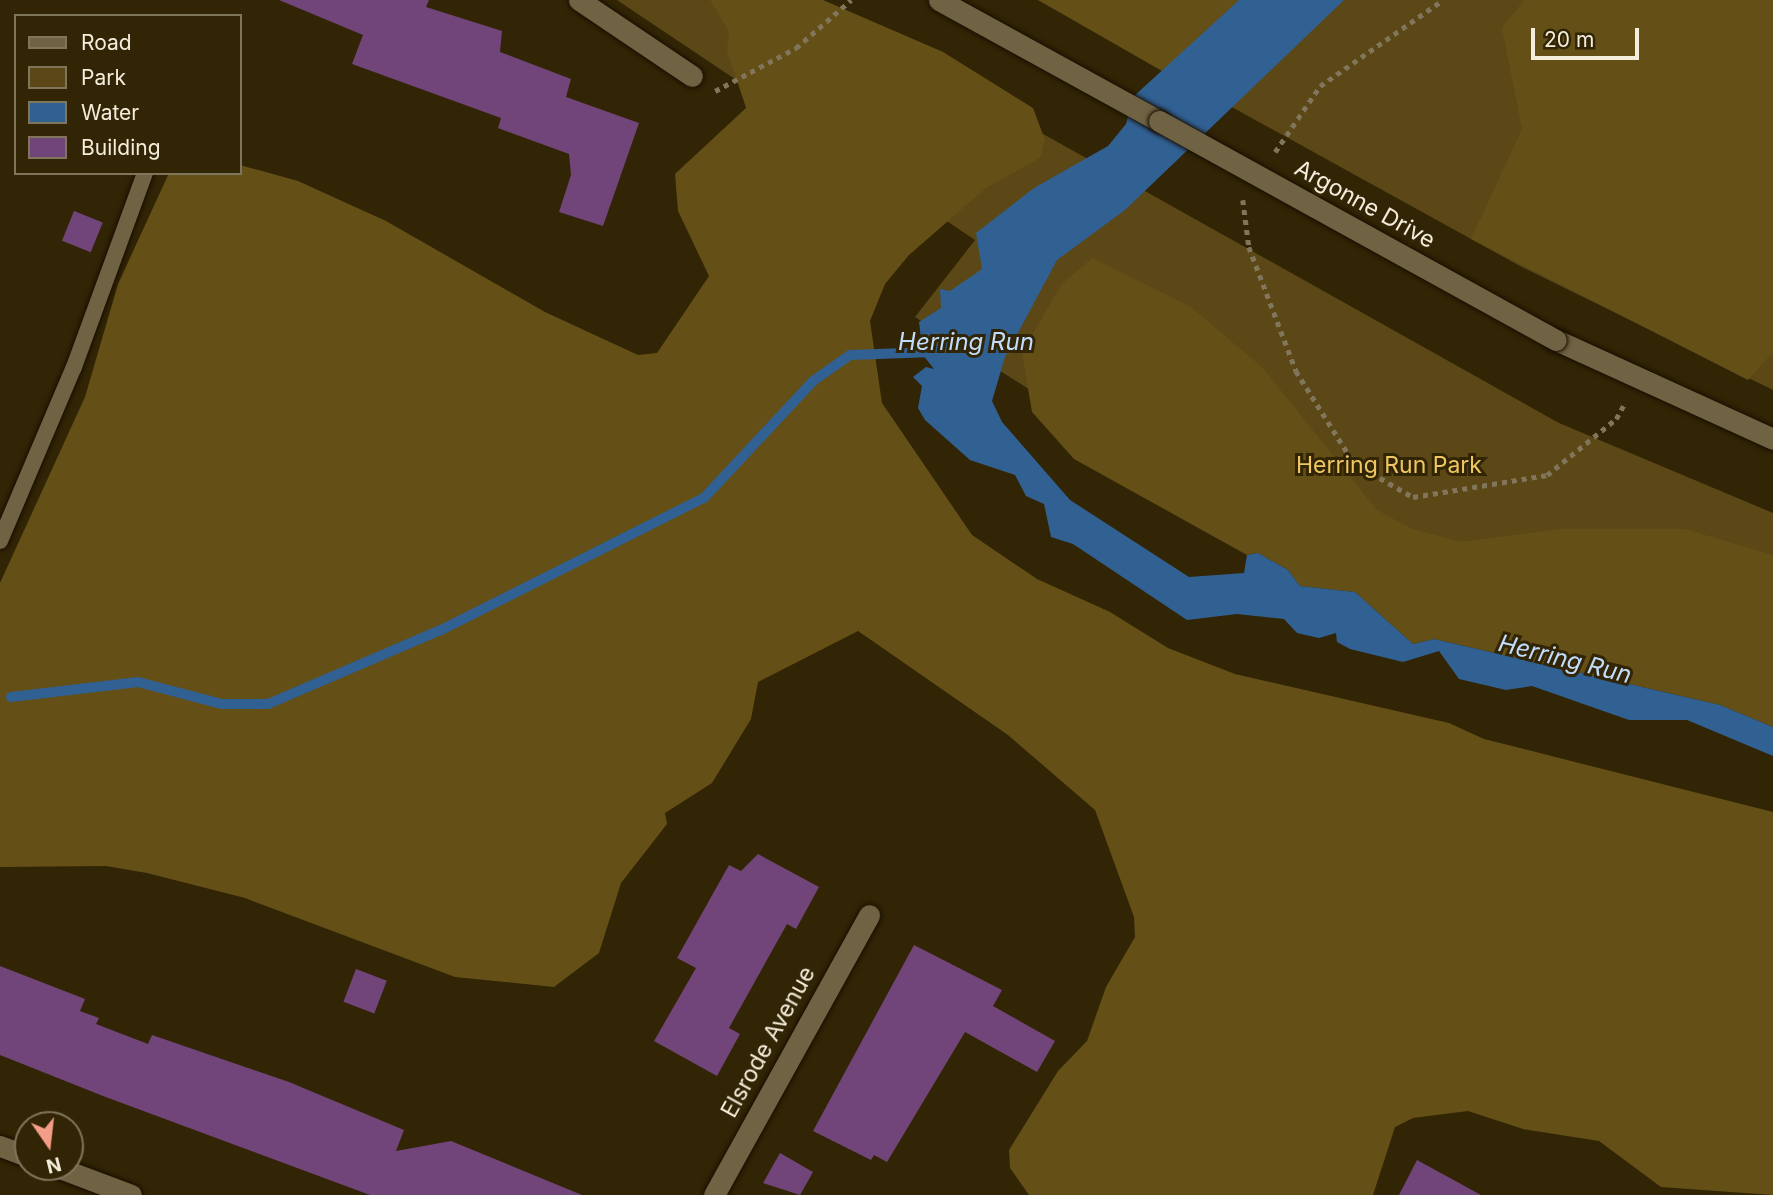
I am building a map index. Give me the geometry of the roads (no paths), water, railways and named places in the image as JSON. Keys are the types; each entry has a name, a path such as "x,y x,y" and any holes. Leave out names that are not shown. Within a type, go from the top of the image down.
{"main road":[{"path":"579,0 692,76"},
{"name":"Argonne Drive","path":"944,3 1556,340 1637,381 1773,439"},
{"name":"Elsrode Avenue","path":"714,1195 869,915"},
{"path":"84,1177 131,1195"}],"lane":[{"path":"0,541 74,367 144,175"}],"water":[{"name":"Herring Run","path":"1239,0 1344,0 1125,210 1057,260 1005,357 992,401 1002,422 1070,500 1189,577 1244,573 1247,555 1258,553 1288,570 1300,586 1355,592 1413,644 1434,639 1720,705 1773,727 1773,756 1687,720 1629,720 1532,686 1506,690 1459,679 1439,651 1403,662 1350,649 1337,642 1336,633 1319,638 1297,633 1284,619 1237,614 1187,620 1073,544 1051,537 1044,504 1026,496 1015,475 970,460 925,420 918,408 922,386 913,377 926,367 934,369 923,355 919,322 941,308 940,289 950,291 982,269 976,233 1034,188 1108,146 1126,124 1133,97"}],"waterway":[{"path":"11,697 138,682 222,704 268,704 441,630 704,498 813,381 850,355 933,352"}],"park label":[{"name":"Herring Run Park","path":"1389,465"}]}
